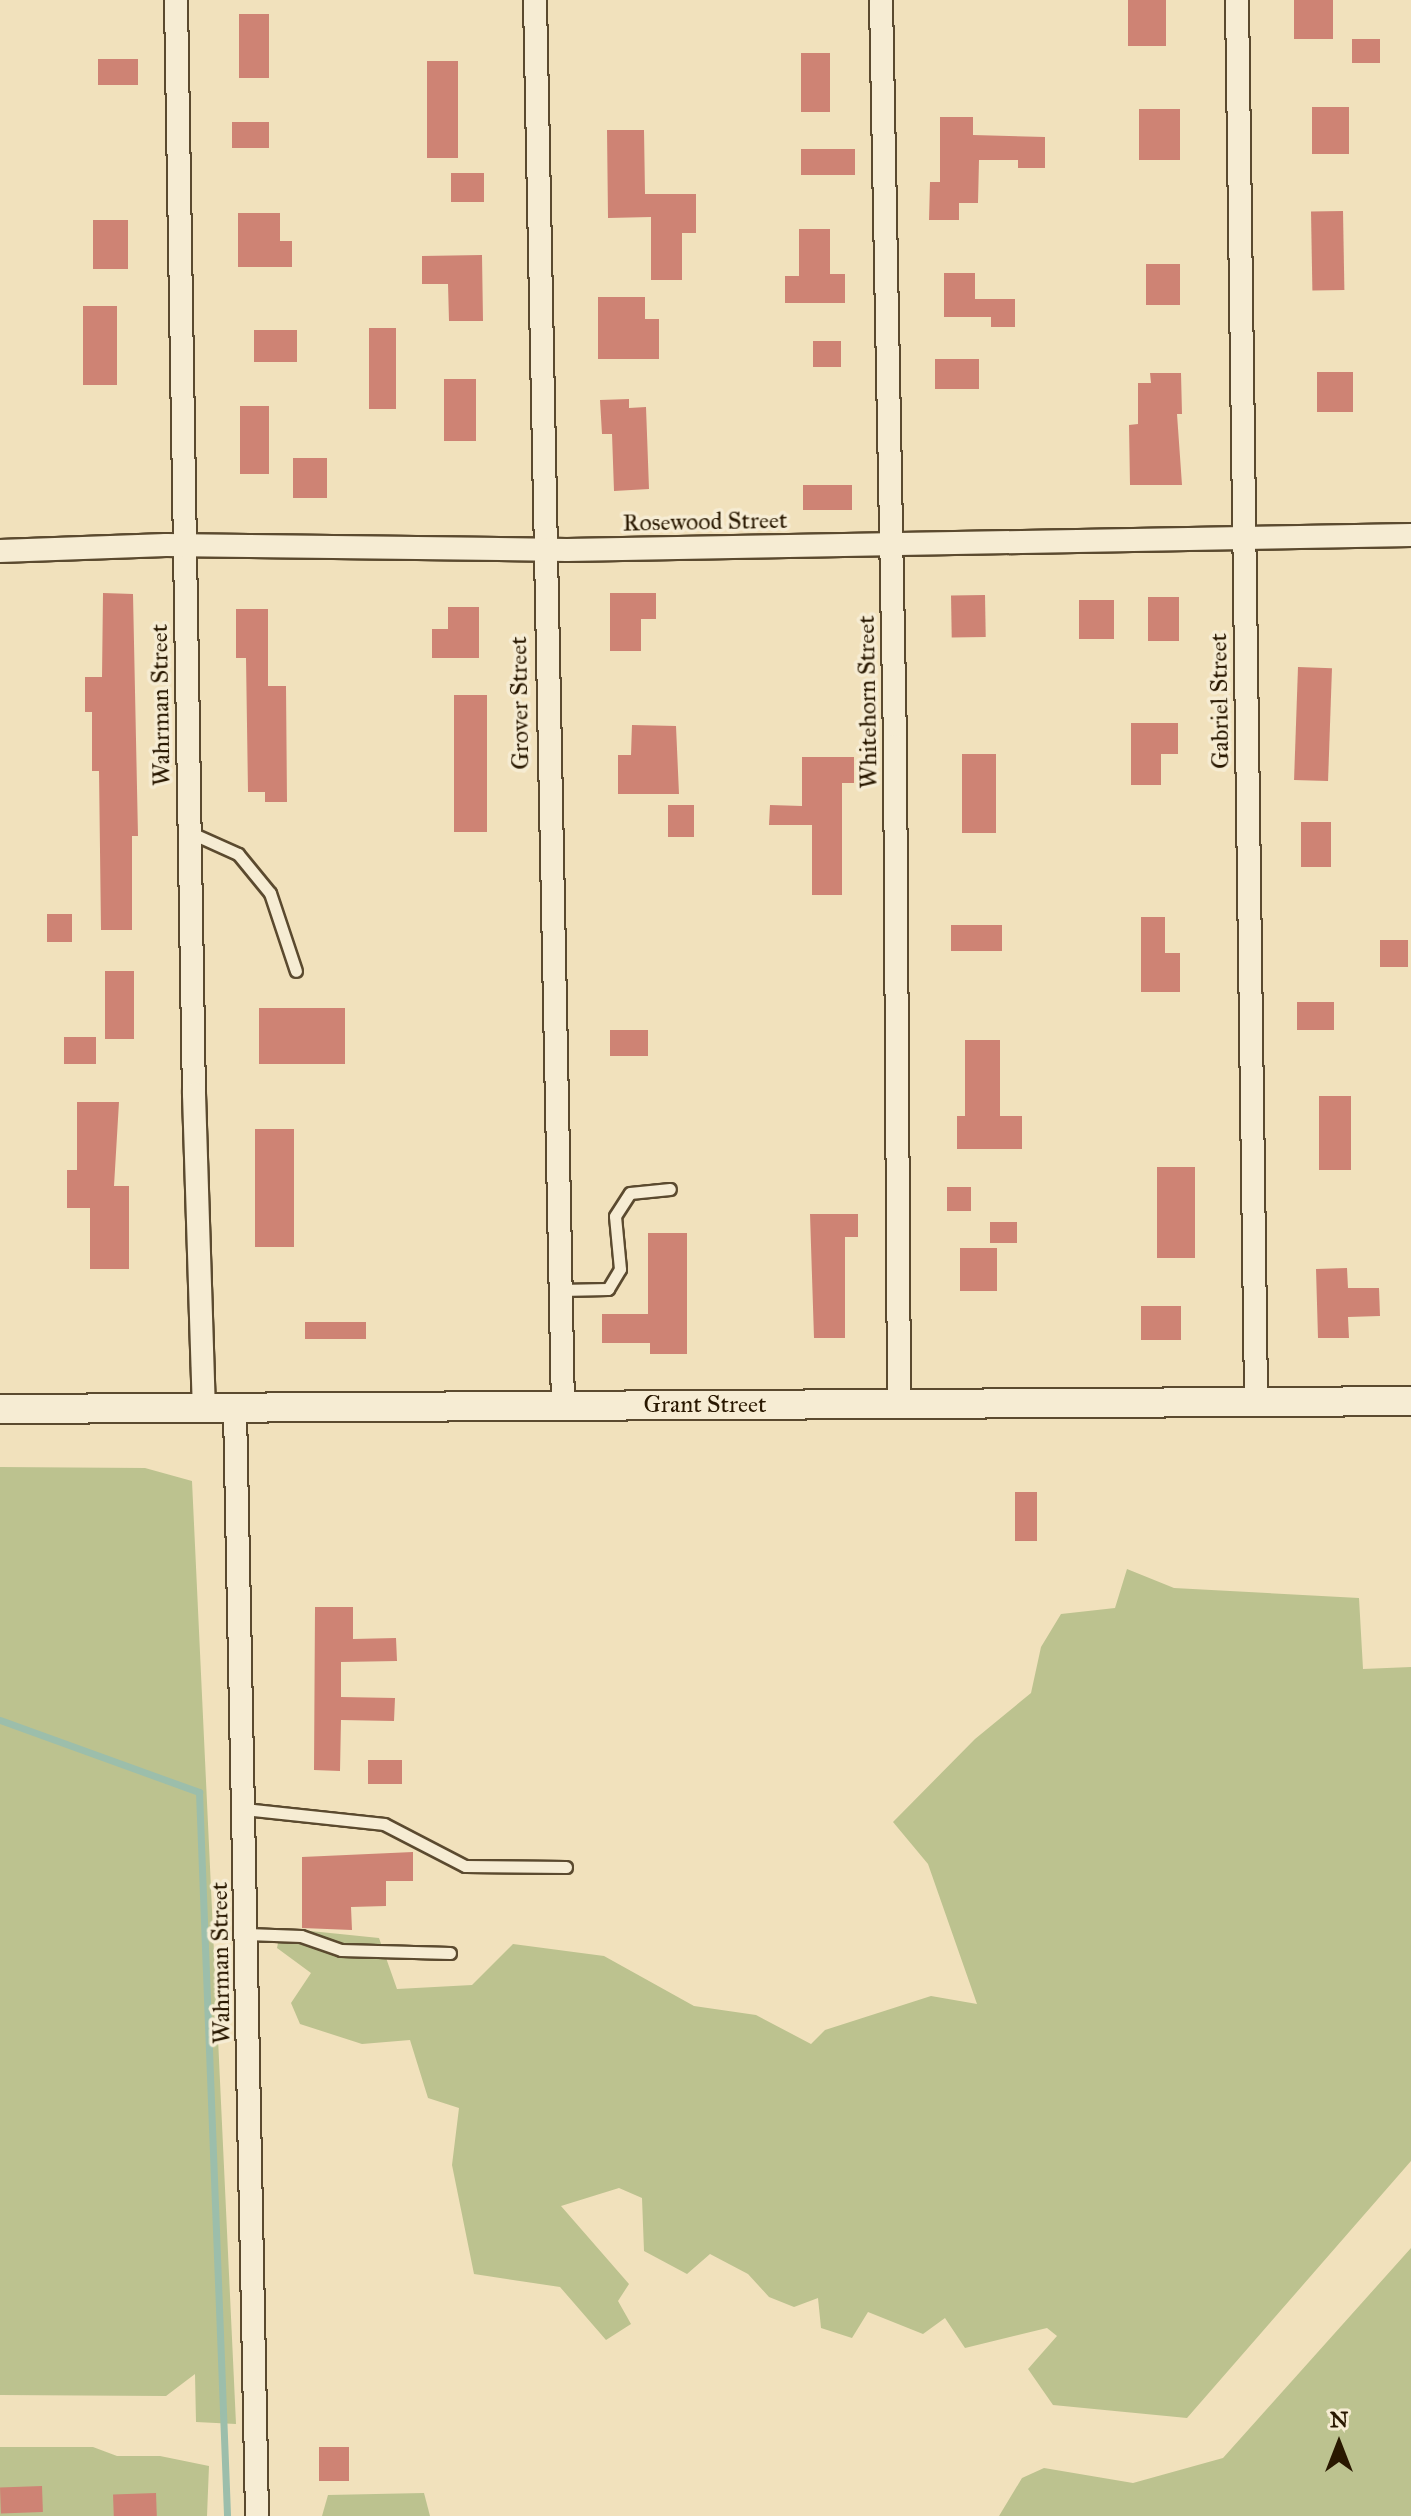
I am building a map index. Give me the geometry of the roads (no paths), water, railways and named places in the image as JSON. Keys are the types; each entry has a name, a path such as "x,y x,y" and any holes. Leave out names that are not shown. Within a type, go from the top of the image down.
{"street":[{"name":"Wahrman Street","path":"176,0 189,832 204,1409"},
{"name":"Grover Street","path":"535,0 543,549 563,1405"},
{"name":"Whitehorn Street","path":"881,0 891,545 899,1404"},
{"name":"Gabriel Street","path":"1237,0 1256,1402"},
{"name":"Rosewood Street","path":"0,551 184,546 543,549 1411,535"},
{"name":"Grant Street","path":"0,1409 1411,1401"},
{"name":"Wahrman Street","path":"235,1410 257,2516"}],"lane":[{"path":"189,832 238,854 270,893 296,971"},
{"path":"560,1290 608,1289 620,1269 615,1216 630,1193 670,1189"},
{"path":"244,1809 384,1824 465,1866 566,1867"},
{"path":"247,1934 301,1936 341,1950 450,1953"}],"waterway":[{"path":"0,1720 199,1792 227,2515"}]}
